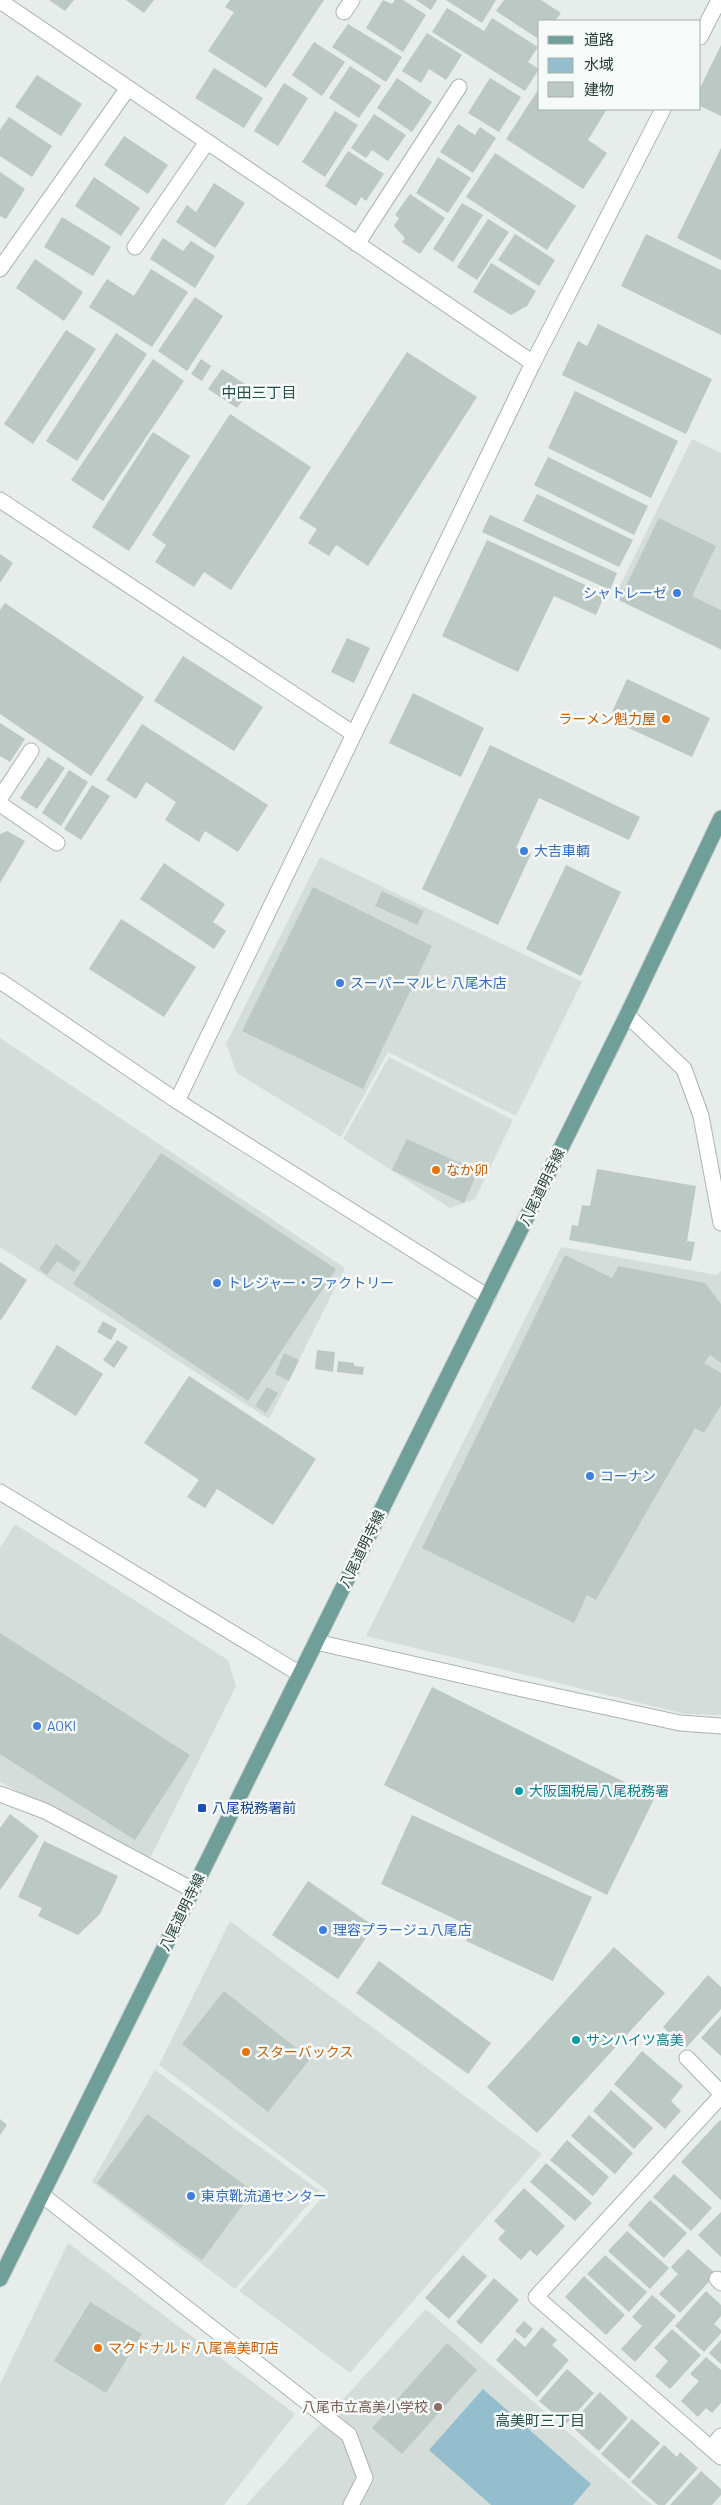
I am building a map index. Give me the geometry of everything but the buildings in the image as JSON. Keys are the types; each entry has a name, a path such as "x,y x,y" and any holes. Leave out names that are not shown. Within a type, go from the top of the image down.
{"main road":[{"name":"八尾道明寺線","path":"0,2279 488,1298 721,818"}],"street":[{"path":"701,35 719,0"},
{"path":"0,1 533,364"},
{"path":"356,244 459,87"},
{"path":"0,269 128,88"},
{"path":"177,1101 533,364 662,110"},
{"path":"135,247 207,142"},
{"path":"0,500 354,734"},
{"path":"0,798 31,751"},
{"path":"0,804 57,843"},
{"path":"0,981 177,1101 488,1298"},
{"path":"627,1015 684,1069 701,1116 721,1223"},
{"path":"0,1492 300,1674"},
{"path":"316,1642 513,1688 680,1723 721,1726"},
{"path":"0,1794 46,1811 193,1890"},
{"path":"688,2058 721,2094 536,2296 718,2447"},
{"path":"42,2195 349,2434 365,2478 351,2505"}],"shaded area":[{"path":"692,439 721,453 721,650 614,598"},
{"path":"320,857 582,982 516,1116 388,1052 341,1137 237,1073 226,1044"},
{"path":"0,1038 345,1268 269,1419 0,1247"},
{"path":"389,1057 513,1120 475,1199 450,1208 343,1139"},
{"path":"561,1247 717,1275 721,1271 721,1715 685,1714 366,1636"},
{"path":"15,1524 228,1660 236,1686 150,1858 0,1782 0,1548"},
{"path":"230,1921 542,2154 350,2373 239,2291 328,2191 159,2065"},
{"path":"155,2070 320,2191 235,2289 92,2182"},
{"path":"68,2243 295,2414 224,2505 0,2505 0,2384"},
{"name":"八尾市立高美小学校","path":"426,2309 652,2505 246,2505"}],"water":[{"path":"483,2389 591,2484 573,2505 491,2505 429,2450"}],"place":[{"name":"シャトレーゼ","path":"677,593"},
{"name":"ラーメン魁力屋","path":"666,719"},
{"name":"大吉車輌","path":"524,851"},
{"name":"スーパーマルヒ 八尾木店","path":"340,983"},
{"name":"なか卯","path":"436,1170"},
{"name":"トレジャー・ファクトリー","path":"217,1283"},
{"name":"コーナン","path":"590,1476"},
{"name":"AOKI","path":"37,1726"},
{"name":"大阪国税局八尾税務署","path":"519,1791"},
{"name":"八尾税務署前","path":"202,1808"},
{"name":"理容プラージュ八尾店","path":"323,1930"},
{"name":"サンハイツ高美","path":"576,2040"},
{"name":"スターバックス","path":"246,2052"},
{"name":"東京靴流通センター","path":"191,2196"},
{"name":"マクドナルド 八尾高美町店","path":"98,2348"},
{"name":"八尾市立高美小学校","path":"438,2407"}],"district":[{"name":"中田三丁目","path":"259,393"},
{"name":"高美町三丁目","path":"540,2421"}]}
